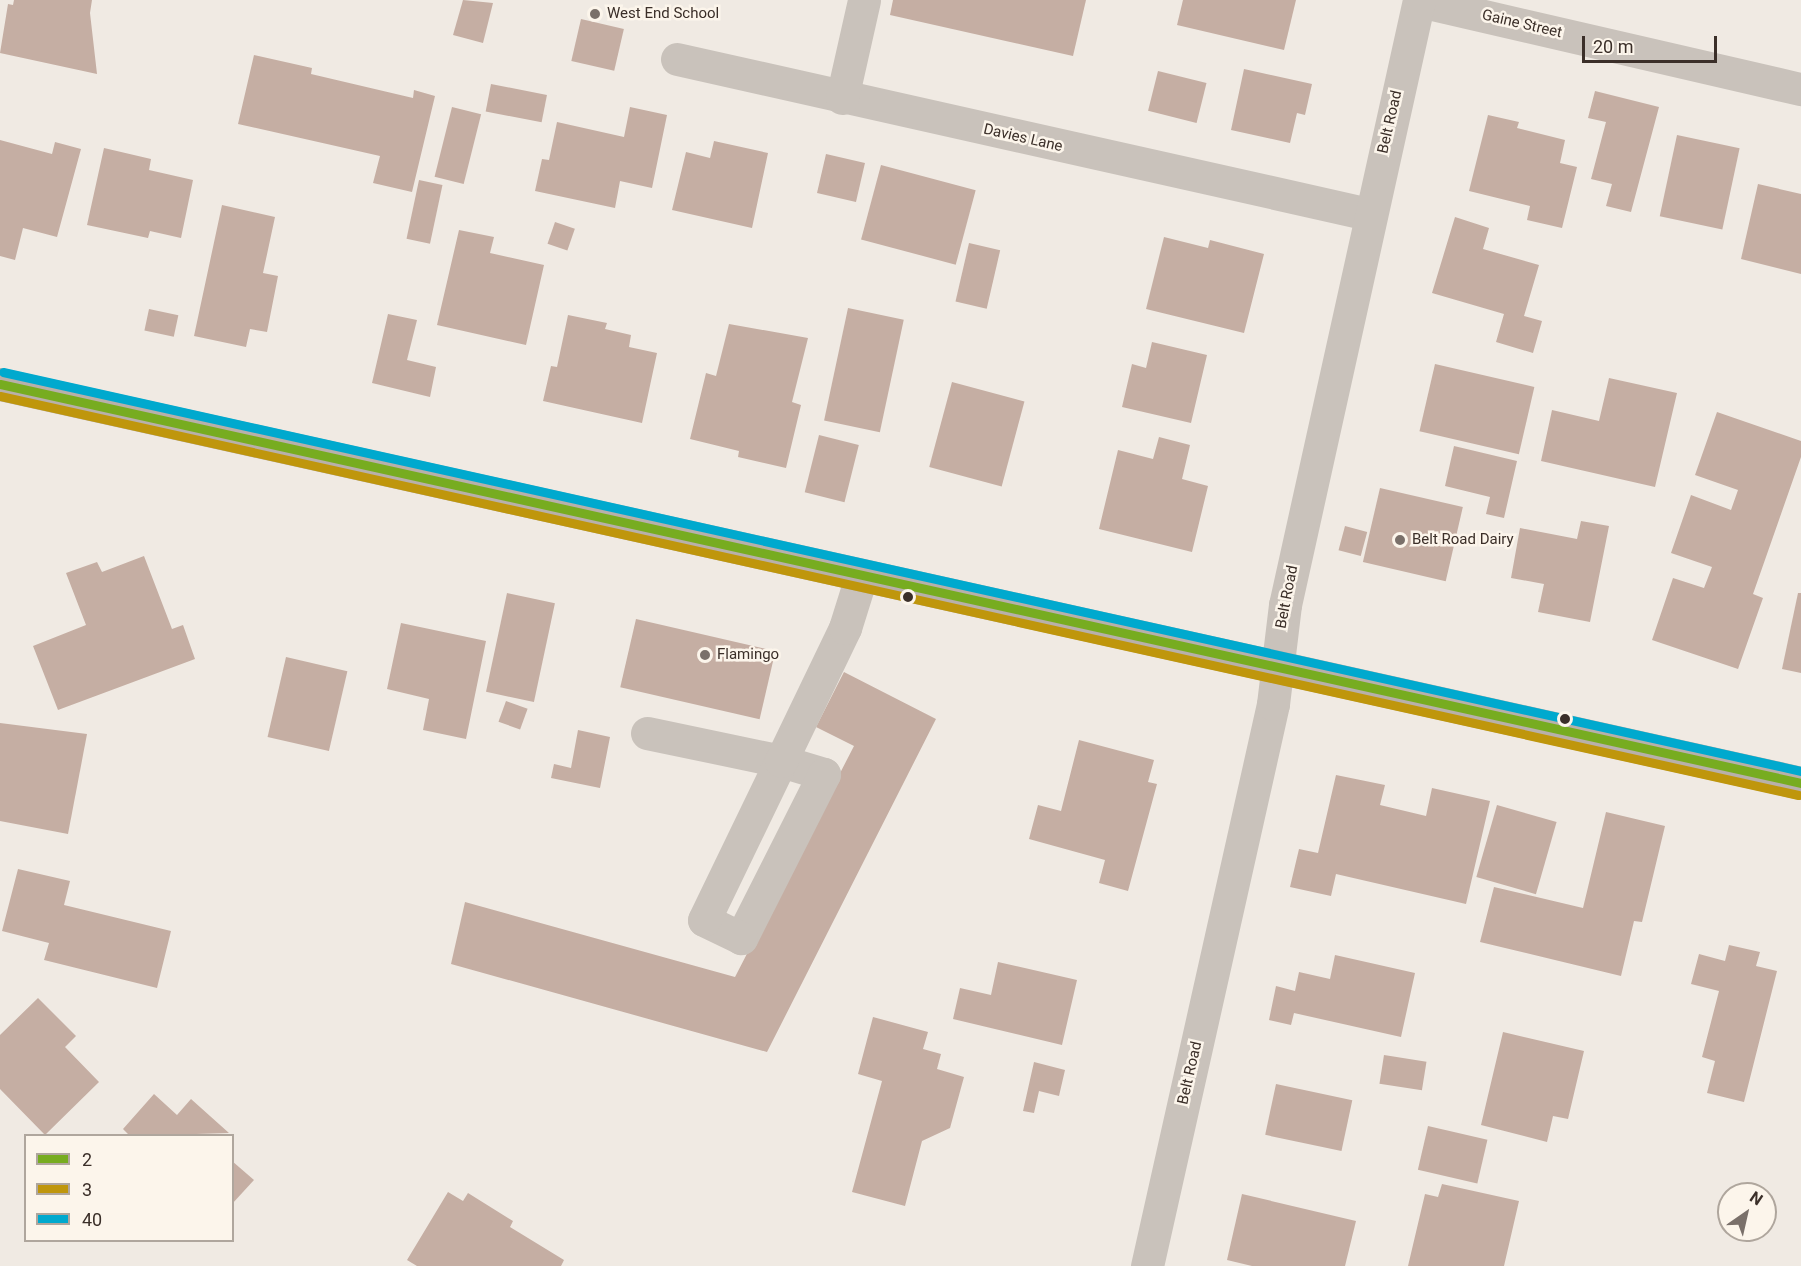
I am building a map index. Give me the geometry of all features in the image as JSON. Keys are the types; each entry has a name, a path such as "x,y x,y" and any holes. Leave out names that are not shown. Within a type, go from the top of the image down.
{"main road":[{"path":"0,384 1276,669 1801,783"}],"street":[{"path":"842,98 864,0"},
{"name":"Gaine Street","path":"1419,0 1801,89"},
{"name":"Belt Road","path":"1146,1266 1273,704 1276,669 1292,571 1369,214 1419,0"},
{"name":"Davies Lane","path":"677,59 842,98 1369,214"},
{"path":"647,733 781,761 824,774 741,938 704,920 781,761 845,628 861,577"}],"building":[{"path":"14,0 92,0 90,13 97,74 0,53 8,4 13,5"},
{"path":"463,0 493,3 483,43 453,35"},
{"path":"893,0 1086,0 1073,56 890,15"},
{"path":"1183,0 1296,0 1284,50 1177,25"},
{"path":"581,19 624,29 614,71 571,61"},
{"path":"254,55 312,68 311,74 413,98 414,90 435,96 412,192 373,183 380,156 238,124"},
{"path":"1244,69 1312,84 1305,115 1297,113 1290,143 1231,130"},
{"path":"1158,71 1207,83 1197,123 1148,111"},
{"path":"491,84 547,95 542,122 486,111"},
{"path":"1595,91 1659,107 1631,212 1606,206 1612,184 1591,179 1606,122 1588,118"},
{"path":"452,107 481,114 464,184 435,177"},
{"path":"630,107 667,115 652,188 620,181 615,208 535,191 542,159 549,160 557,122 624,137"},
{"path":"1488,115 1519,122 1517,128 1565,140 1560,163 1577,167 1562,228 1527,220 1530,206 1469,191"},
{"path":"1677,135 1740,148 1722,229 1660,216"},
{"path":"0,140 52,154 55,142 81,149 57,237 23,228 15,260 0,256"},
{"path":"714,141 768,153 752,228 672,210 686,152 710,158"},
{"path":"104,148 151,159 149,170 193,180 181,238 150,231 148,238 87,225"},
{"path":"826,154 865,163 856,202 817,193"},
{"path":"881,165 976,190 956,265 861,239"},
{"path":"419,180 442,185 430,244 407,239"},
{"path":"1758,184 1801,194 1801,274 1741,259"},
{"path":"222,205 275,217 263,273 278,276 267,332 250,329 246,347 194,336"},
{"path":"1455,217 1489,228 1483,249 1539,265 1524,316 1542,321 1533,353 1496,342 1504,314 1432,293"},
{"path":"555,222 575,229 567,251 548,244"},
{"path":"459,230 494,237 490,253 544,265 526,345 437,325"},
{"path":"1164,237 1208,248 1210,240 1264,254 1244,333 1146,309"},
{"path":"969,243 1000,250 987,309 956,301"},
{"path":"848,308 904,320 880,432 824,420"},
{"path":"149,309 178,315 174,337 144,331"},
{"path":"388,314 417,320 407,360 436,367 430,397 372,383"},
{"path":"568,315 607,323 605,329 631,335 629,347 657,353 642,423 543,401 551,366 557,367"},
{"path":"729,324 808,338 792,402 801,405 786,468 738,457 739,451 690,439 706,373 716,376"},
{"path":"1152,342 1207,355 1191,423 1122,407 1132,364 1146,368"},
{"path":"1435,364 1534,387 1519,454 1419,431"},
{"path":"1609,378 1677,393 1655,487 1541,461 1552,410 1599,421"},
{"path":"952,382 1024,401 1002,486 929,467"},
{"path":"1717,412 1801,441 1801,457 1753,594 1763,598 1738,669 1652,640 1673,578 1704,588 1712,567 1671,553 1691,495 1731,510 1738,490 1695,475"},
{"path":"819,435 859,445 845,502 805,492"},
{"path":"1159,437 1190,445 1182,479 1208,486 1192,552 1099,529 1118,450 1153,459"},
{"path":"1454,446 1517,461 1504,518 1486,514 1490,497 1445,486"},
{"path":"1380,488 1463,507 1446,581 1363,562"},
{"path":"1581,521 1609,526 1590,622 1538,612 1544,584 1511,578 1520,528 1577,539"},
{"path":"1345,526 1367,532 1361,556 1339,550"},
{"path":"144,556 172,629 183,625 195,659 58,710 33,646 86,625 66,573 97,562 102,572"},
{"path":"507,593 555,603 534,702 486,692"},
{"path":"1798,593 1801,593 1801,673 1782,669"},
{"path":"636,619 775,651 760,719 620,687"},
{"path":"401,623 486,641 466,739 423,730 429,699 387,689"},
{"path":"286,657 347,671 329,751 268,737"},
{"path":"844,672 936,719 767,1052 451,964 465,902 735,977 854,746 816,727"},
{"path":"506,701 528,709 520,730 498,722"},
{"path":"0,723 87,734 68,834 0,821"},
{"path":"578,730 610,737 600,788 551,778 554,764 571,768"},
{"path":"1079,740 1154,760 1148,782 1157,784 1128,891 1099,883 1105,860 1029,839 1038,805 1061,811"},
{"path":"1336,775 1385,785 1380,805 1426,816 1432,788 1490,801 1466,904 1336,874 1331,896 1290,887 1299,849 1318,853"},
{"path":"1497,805 1557,822 1536,894 1476,877"},
{"path":"1606,812 1665,826 1642,922 1634,921 1621,976 1480,942 1494,887 1583,908"},
{"path":"18,869 70,881 64,905 171,931 157,988 44,960 49,943 2,931"},
{"path":"1729,945 1760,952 1756,966 1777,971 1744,1102 1707,1093 1715,1061 1702,1057 1719,991 1691,984 1699,954 1725,961"},
{"path":"1335,955 1415,973 1401,1037 1294,1013 1291,1025 1269,1020 1276,986 1295,991 1299,972 1330,979"},
{"path":"998,962 1077,980 1062,1045 953,1019 960,988 991,995"},
{"path":"38,998 76,1036 65,1047 99,1082 44,1134 0,1089 0,1035"},
{"path":"873,1017 928,1032 923,1049 941,1054 937,1069 964,1077 950,1128 922,1141 905,1206 852,1192 882,1081 858,1074"},
{"path":"1503,1032 1584,1051 1568,1119 1553,1116 1547,1142 1481,1125"},
{"path":"1384,1055 1426,1062 1422,1090 1379,1084"},
{"path":"1034,1062 1065,1070 1059,1096 1039,1091 1034,1113 1023,1111"},
{"path":"1276,1084 1352,1100 1341,1151 1265,1135"},
{"path":"154,1094 177,1115 191,1099 229,1133 128,1134 123,1129"},
{"path":"1428,1126 1487,1140 1477,1184 1418,1170"},
{"path":"234,1163 254,1180 234,1202"},
{"path":"1442,1184 1519,1201 1504,1266 1408,1266 1425,1194 1438,1197"},
{"path":"448,1192 463,1201 468,1193 513,1221 510,1227 564,1260 561,1266 417,1266 407,1260"},
{"path":"1242,1194 1356,1221 1345,1266 1252,1266 1227,1260"}],"transit line":[{"name":"40","path":"3,372 1801,771"},
{"name":"2","path":"0,384 1801,783"},
{"name":"3","path":"0,396 1798,795"}],"place":[{"name":"West End School","path":"595,14"},
{"name":"Belt Road Dairy","path":"1400,540"},
{"name":"Flamingo","path":"705,655"}]}
